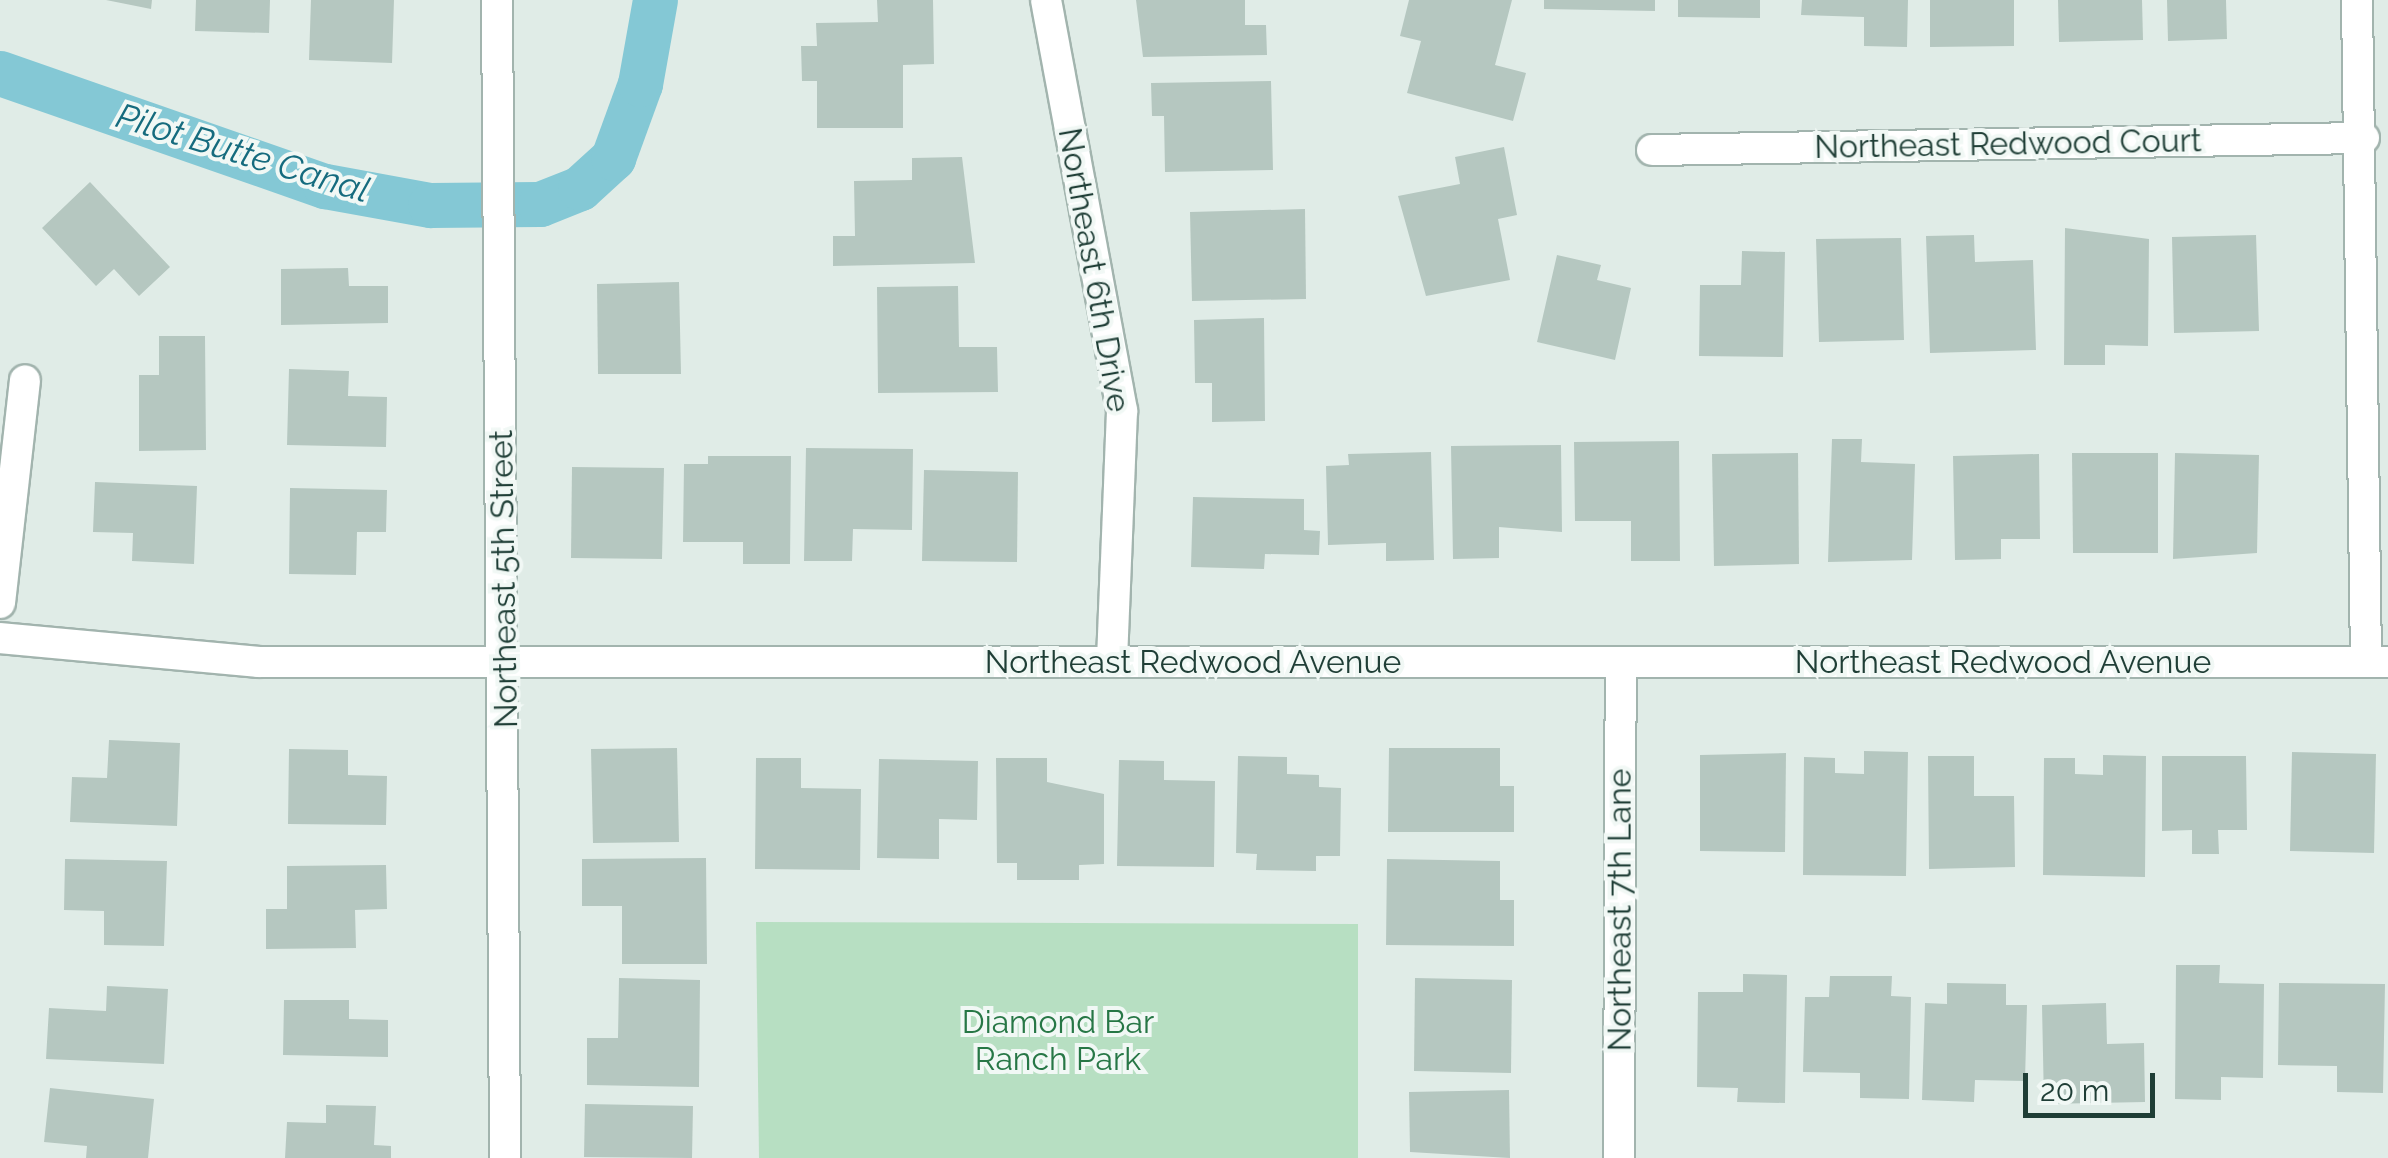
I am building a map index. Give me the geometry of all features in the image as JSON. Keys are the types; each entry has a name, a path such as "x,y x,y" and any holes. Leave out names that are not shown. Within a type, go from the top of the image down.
{"street":[{"name":"Northeast 5th Street","path":"497,0 505,662 505,1158"},
{"name":"Northeast 6th Drive","path":"1046,0 1122,411 1112,662"},
{"path":"2358,0 2377,662"},
{"name":"Northeast Redwood Court","path":"1652,150 2364,138"},
{"path":"0,603 25,380"},
{"name":"Northeast Redwood Avenue","path":"0,638 258,662 2377,662"},
{"name":"Northeast 7th Lane","path":"1619,1158 1621,662"}],"green space":[{"name":"Diamond Bar Ranch Park","path":"756,922 1358,924 1358,1158 759,1158"}],"building":[{"path":"106,0 152,0 151,9"},
{"path":"196,0 270,0 269,33 195,31"},
{"path":"311,0 394,0 392,63 309,60"},
{"path":"877,0 933,0 934,64 903,65 903,128 817,128 817,81 802,81 801,46 817,46 816,23 878,22"},
{"path":"1136,0 1245,0 1245,25 1266,25 1267,55 1143,57"},
{"path":"1409,0 1512,0 1495,65 1526,73 1513,121 1407,93 1421,41 1400,36"},
{"path":"1544,0 1655,0 1655,11 1544,9"},
{"path":"1678,0 1760,0 1760,18 1678,17"},
{"path":"1802,0 1908,0 1907,47 1864,46 1864,17 1801,15"},
{"path":"1930,0 2014,0 2014,46 1930,47"},
{"path":"2058,0 2142,0 2143,40 2059,42"},
{"path":"2167,0 2226,0 2227,39 2168,41"},
{"path":"1271,81 1273,170 1165,172 1164,116 1152,116 1151,83"},
{"path":"1504,147 1517,215 1498,219 1510,280 1426,296 1398,196 1460,184 1455,157"},
{"path":"962,157 975,263 833,266 833,236 855,236 854,181 912,180 912,158"},
{"path":"90,182 170,267 139,296 114,269 96,286 42,228"},
{"path":"1305,209 1306,299 1192,301 1190,212"},
{"path":"2065,228 2149,239 2148,346 2105,345 2105,365 2064,365"},
{"path":"1974,235 1975,262 2033,260 2036,350 1930,353 1926,236"},
{"path":"2256,235 2259,331 2174,333 2172,237"},
{"path":"1901,238 1904,340 1819,342 1816,239"},
{"path":"1742,251 1785,252 1783,357 1699,356 1700,285 1741,285"},
{"path":"1557,255 1601,265 1597,280 1631,288 1615,360 1537,342"},
{"path":"348,268 349,286 388,286 388,323 281,325 281,269"},
{"path":"679,282 681,374 598,374 597,284"},
{"path":"958,286 959,347 997,347 998,392 878,393 877,287"},
{"path":"1264,318 1265,421 1212,422 1212,383 1195,383 1194,320"},
{"path":"159,336 205,336 206,450 139,451 139,375 159,375"},
{"path":"289,369 349,371 348,396 387,397 386,447 287,445"},
{"path":"1832,439 1862,439 1861,462 1915,464 1912,560 1828,562"},
{"path":"1679,441 1680,561 1631,561 1631,521 1575,521 1574,442"},
{"path":"1561,445 1562,532 1499,527 1499,558 1453,559 1451,446"},
{"path":"806,448 913,449 912,530 853,529 852,561 804,561"},
{"path":"1431,452 1434,560 1386,561 1386,543 1328,545 1326,466 1349,465 1348,454"},
{"path":"1798,453 1799,564 1714,566 1712,454"},
{"path":"2072,453 2158,453 2158,553 2073,553"},
{"path":"2175,453 2259,455 2257,553 2173,559"},
{"path":"2039,454 2040,539 2001,539 2001,559 1955,560 1953,456"},
{"path":"708,456 791,456 790,564 743,564 743,542 683,542 684,464 708,464"},
{"path":"572,467 664,468 662,559 571,558"},
{"path":"924,470 1018,472 1017,562 922,561"},
{"path":"95,482 197,486 194,564 132,561 133,533 93,532"},
{"path":"290,488 387,490 386,532 357,532 356,575 289,574"},
{"path":"1193,497 1304,499 1304,530 1320,531 1319,555 1265,554 1264,569 1191,567"},
{"path":"109,740 180,743 177,826 70,822 72,777 107,778"},
{"path":"677,748 679,842 593,843 591,749"},
{"path":"1389,748 1500,748 1500,786 1514,786 1514,832 1388,832"},
{"path":"289,749 348,750 348,775 387,776 386,825 288,824"},
{"path":"1864,751 1908,752 1906,876 1803,875 1804,757 1835,758 1835,773 1864,774"},
{"path":"2292,752 2376,754 2374,853 2290,851"},
{"path":"1786,753 1785,852 1700,851 1700,755"},
{"path":"2103,755 2146,756 2145,877 2043,875 2044,758 2075,758 2075,774 2103,775"},
{"path":"1238,756 1287,757 1287,774 1319,775 1319,787 1341,788 1340,856 1316,856 1316,871 1256,870 1257,854 1236,853"},
{"path":"1928,756 1974,756 1974,796 2014,796 2015,867 1929,869"},
{"path":"2162,756 2246,756 2247,830 2218,830 2219,854 2192,854 2192,830 2162,831"},
{"path":"756,758 801,758 801,788 861,789 860,870 755,869"},
{"path":"996,758 1047,758 1047,782 1104,794 1104,864 1079,865 1079,880 1017,880 1017,863 997,863"},
{"path":"879,759 978,761 977,820 939,819 939,859 877,858"},
{"path":"1119,760 1164,761 1164,780 1215,781 1214,867 1117,866"},
{"path":"706,858 707,964 622,964 622,906 582,906 582,859"},
{"path":"65,859 167,861 164,946 104,945 104,911 64,910"},
{"path":"1387,859 1500,861 1500,900 1514,900 1514,946 1386,945"},
{"path":"386,865 387,909 355,910 356,948 266,949 266,909 287,909 287,866"},
{"path":"2176,965 2220,965 2219,983 2264,984 2263,1078 2221,1077 2221,1100 2175,1099"},
{"path":"1743,974 1787,975 1785,1103 1737,1102 1738,1088 1697,1087 1698,992 1743,992"},
{"path":"1830,976 1892,976 1891,996 1911,997 1909,1099 1860,1098 1860,1073 1803,1072 1805,997 1829,997"},
{"path":"619,978 700,980 699,1087 587,1085 587,1038 618,1038"},
{"path":"1415,978 1512,980 1511,1073 1414,1071"},
{"path":"1947,983 2006,984 2006,1005 2027,1005 2025,1081 1975,1080 1974,1102 1922,1100 1925,1003 1947,1004"},
{"path":"2279,983 2385,984 2383,1093 2337,1092 2337,1066 2278,1065"},
{"path":"107,986 168,989 164,1064 46,1059 49,1008 106,1011"},
{"path":"284,1000 349,1000 349,1019 388,1020 388,1057 283,1055"},
{"path":"2106,1003 2107,1044 2144,1043 2145,1102 2044,1104 2042,1005"},
{"path":"50,1088 154,1099 148,1158 86,1158 87,1146 44,1142"},
{"path":"1509,1090 1510,1158 1410,1152 1409,1092"},
{"path":"585,1104 693,1106 692,1158 584,1157"},
{"path":"326,1105 376,1106 374,1145 391,1146 391,1158 285,1158 287,1122 326,1123"}],"waterway":[{"name":"Pilot Butte Canal","path":"0,73 325,186 430,205 540,204 580,188 613,158 640,84 655,0"}]}
